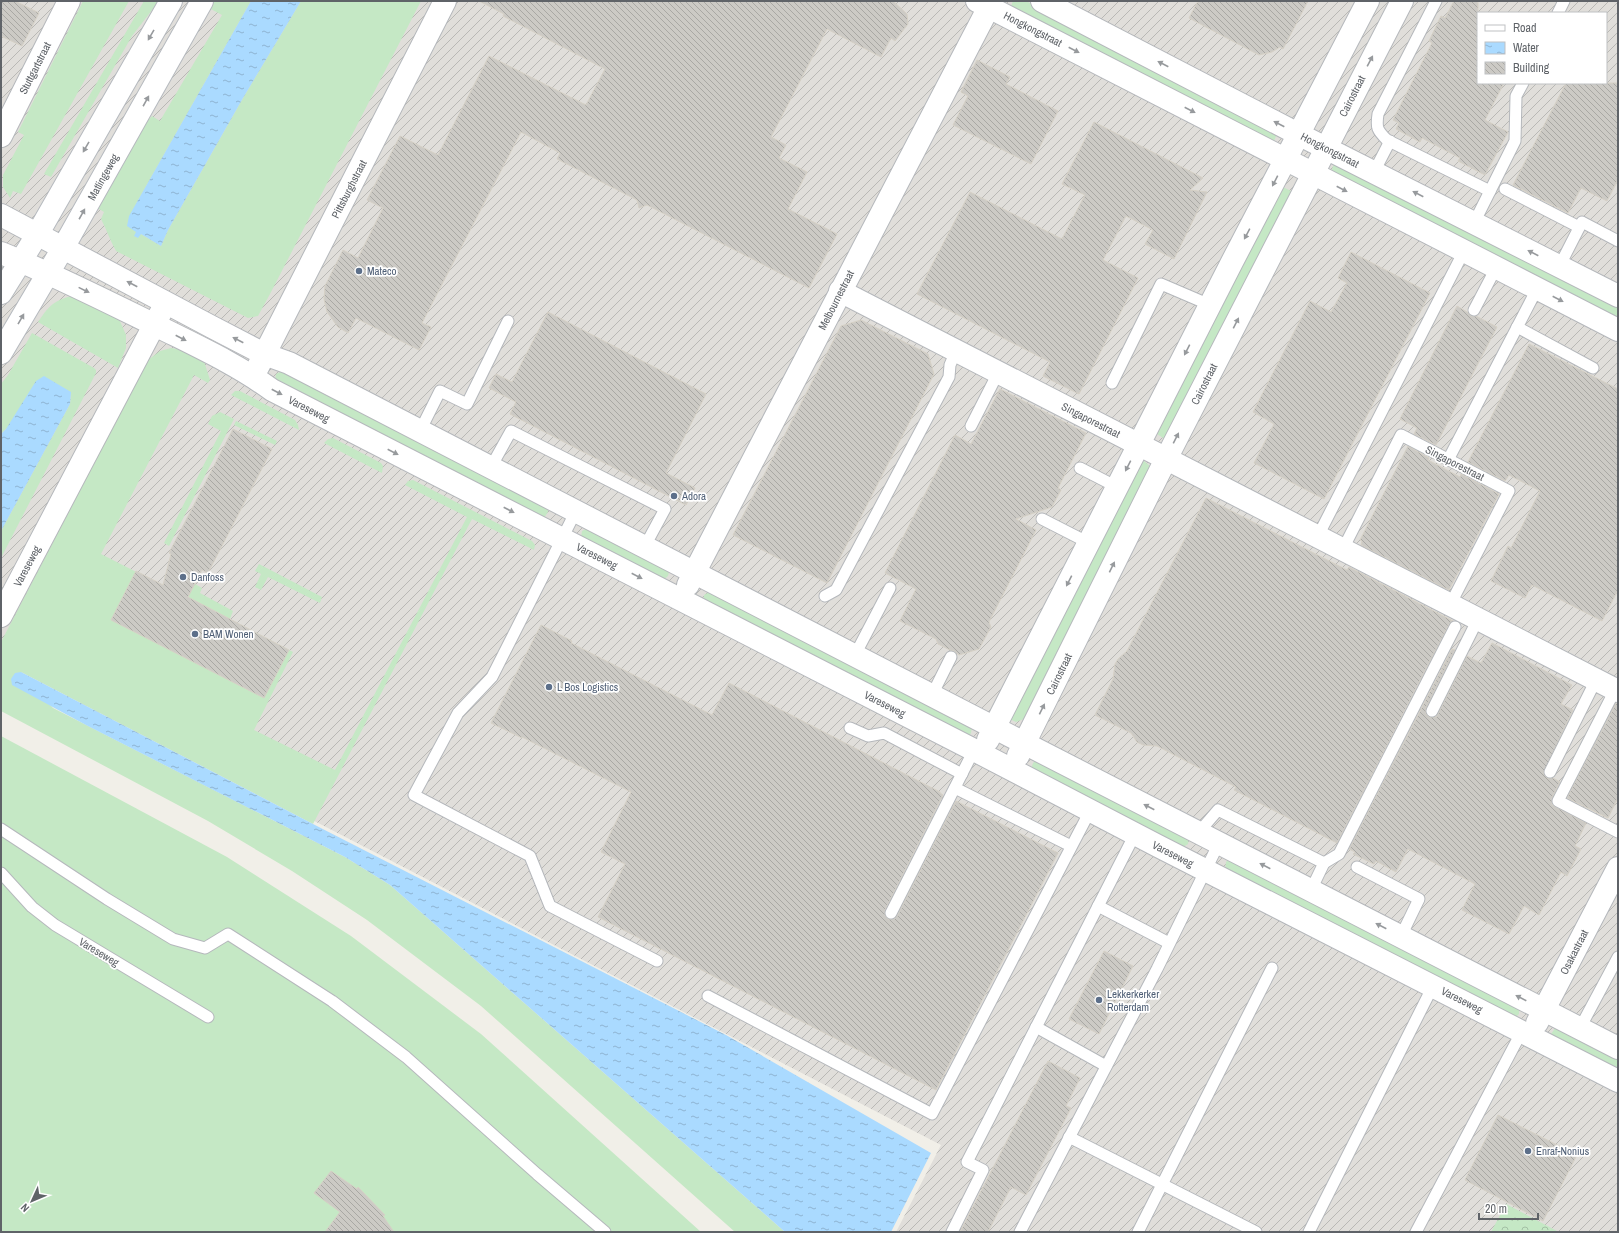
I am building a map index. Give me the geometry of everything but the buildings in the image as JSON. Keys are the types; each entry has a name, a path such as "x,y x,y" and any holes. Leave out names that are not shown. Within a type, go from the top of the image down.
{"street":[{"path":"1,293 11,257 37,234 171,1"},
{"name":"Matlingeweg","path":"1,353 49,273 202,1"},
{"name":"Pittsburghstraat","path":"253,376 445,1"},
{"name":"Hongkongstraat","path":"1042,1 1298,134 1618,296"},
{"path":"978,752 995,728 1210,305 1368,1"},
{"name":"Cairostraat","path":"1011,770 1166,458 1402,1"},
{"name":"Stuttgartstraat","path":"1,136 65,3"},
{"name":"Hongkongstraat","path":"986,3 1286,159 1312,174 1618,330"},
{"name":"Melbournestraat","path":"680,599 840,292 986,3"},
{"path":"1,215 264,354 288,363 491,467 932,694 1024,744 1219,842 1618,1048"},
{"name":"Vareseweg","path":"11,257 49,273 154,325 253,376 272,390 1618,1081"},
{"name":"Singaporestraat","path":"840,292 1139,444 1617,691"},
{"name":"Vareseweg","path":"1,616 166,302"},
{"name":"Osakastraat","path":"1526,1033 1544,1010 1618,868"}],"lane":[{"path":"1436,1 1378,114 1376,126 1380,133 1390,141 1490,191"},
{"path":"1558,12 1564,1"},
{"path":"1474,223 1515,141 1516,96 1522,84"},
{"path":"1374,172 1390,141"},
{"path":"1505,189 1579,227"},
{"path":"1559,266 1582,222 1618,241"},
{"path":"1318,536 1464,251"},
{"path":"1474,310 1496,268"},
{"path":"1112,383 1161,284 1210,305"},
{"path":"1448,460 1537,289"},
{"path":"420,431 440,391 467,404 508,321"},
{"path":"1517,327 1593,368"},
{"path":"825,596 836,590 950,377 950,365 956,351"},
{"path":"971,426 998,372"},
{"path":"491,467 511,431 665,509 645,546"},
{"name":"Singaporestraat","path":"1342,549 1401,435 1509,491 1450,605"},
{"path":"1080,468 1117,487"},
{"path":"576,511 492,677 458,713 414,795 530,856 550,906 657,962"},
{"path":"1042,519 1089,543"},
{"path":"855,655 890,588"},
{"path":"1432,711 1478,619"},
{"path":"1311,890 1324,863 1339,854 1455,627"},
{"path":"932,694 951,657"},
{"path":"1550,772 1596,680"},
{"path":"1617,691 1558,801 1618,832"},
{"path":"850,728 868,736 884,733 962,774"},
{"path":"891,913 962,774 978,752"},
{"path":"955,788 1071,846"},
{"path":"1199,832 1218,810 1324,863"},
{"path":"708,996 932,1114 1090,811"},
{"path":"1,828 107,899 173,939 205,948 228,934 332,1001 406,1057 537,1174 605,1232"},
{"path":"952,1232 983,1170 967,1162 1135,834"},
{"path":"1020,1232 1169,943 1219,842"},
{"path":"1357,867 1419,899 1401,936"},
{"name":"Vareseweg","path":"1,873 32,907 55,925 208,1017"},
{"path":"1098,906 1169,943"},
{"path":"1580,1028 1618,957"},
{"path":"1138,1232 1272,968"},
{"path":"1309,1232 1433,986"},
{"path":"1036,1027 1106,1066"},
{"path":"1416,1232 1526,1033"},
{"path":"1069,1137 1256,1232"}],"shaded area":[{"path":"1,1 1618,1 1618,1232 896,1232 941,1145 1,659"}],"green space":[{"path":"83,1 129,1 21,194 13,191 10,198 3,187 3,175 24,135 18,132"},
{"path":"144,1 159,1 132,36 51,177 44,174"},
{"path":"210,1 251,1 136,204 141,234 161,246 168,230 243,98 301,1 421,1 258,316 248,318 116,251 101,219 104,212 94,206 132,138 152,116 160,121 222,15 207,7"},
{"path":"1013,1 1026,1 1273,127 1277,134 1274,141 1266,141 1013,12 1011,6"},
{"path":"1334,164 1618,305 1618,323 1331,171"},
{"path":"1283,187 1291,191 1291,198 1171,435 1163,438 1157,434 1276,191"},
{"path":"71,296 86,299 119,319 126,335 126,348 118,368 38,322 55,302"},
{"path":"32,333 94,368 96,373 1,558 1,531 70,404 71,392 6,429 1,434 1,384 8,375"},
{"path":"171,348 184,350 203,358 210,380 208,383 194,375 101,554 293,652 254,730 335,770 467,517 405,485 408,481 413,480 532,541 535,545 534,550 472,519 313,824 21,672 53,708 345,857 390,885 785,1232 735,1232 481,1006 367,920 292,871 208,821 1,711 1,642 148,360 160,351"},
{"path":"284,370 548,509 548,512 544,518 275,381 276,374"},
{"path":"235,391 240,391 295,420 299,430 231,395"},
{"path":"220,412 234,419 169,546 164,543 221,431 208,424 212,416"},
{"path":"236,421 277,441 275,445 234,425"},
{"path":"333,438 381,463 383,466 382,473 324,443 328,439"},
{"path":"1144,461 1151,467 1024,719 1016,722 1010,719 1140,462"},
{"path":"586,529 668,569 668,576 662,581 581,537 582,531"},
{"path":"259,564 322,597 320,603 268,577 261,590 255,587 261,574 255,571"},
{"path":"195,584 202,588 200,593 233,611 230,619 188,597"},
{"path":"711,591 972,727 971,733 969,736 703,602 704,595"},
{"path":"1,736 227,857 351,936 481,1034 701,1232 1,1232"},
{"path":"1037,760 1189,838 1188,844 1183,847 1031,769 1033,763"},
{"path":"1229,859 1519,1008 1519,1014 1515,1018 1225,870 1226,862"},
{"path":"1556,1027 1618,1055 1618,1075 1551,1038 1551,1034"},
{"path":"1506,1204 1557,1231 1557,1232 1491,1232"}],"water":[{"path":"251,1 301,1 243,98 168,230 161,246 141,234 138,238 134,236 136,232 127,226 129,216"},
{"path":"44,376 71,392 70,404 1,531 1,434 6,429 36,381"},
{"path":"21,672 313,824 726,1035 931,1153 891,1232 785,1232 390,885 345,857 86,725 12,685 11,679 15,673"}],"place":[{"name":"Mateco","path":"359,271"},
{"name":"Adora","path":"674,496"},
{"name":"Danfoss","path":"183,577"},
{"name":"BAM Wonen","path":"195,634"},
{"name":"L Bos Logistics","path":"549,687"},
{"name":"Lekkerkerker Rotterdam","path":"1099,1000"},
{"name":"Enraf-Nonius","path":"1528,1151"}]}
